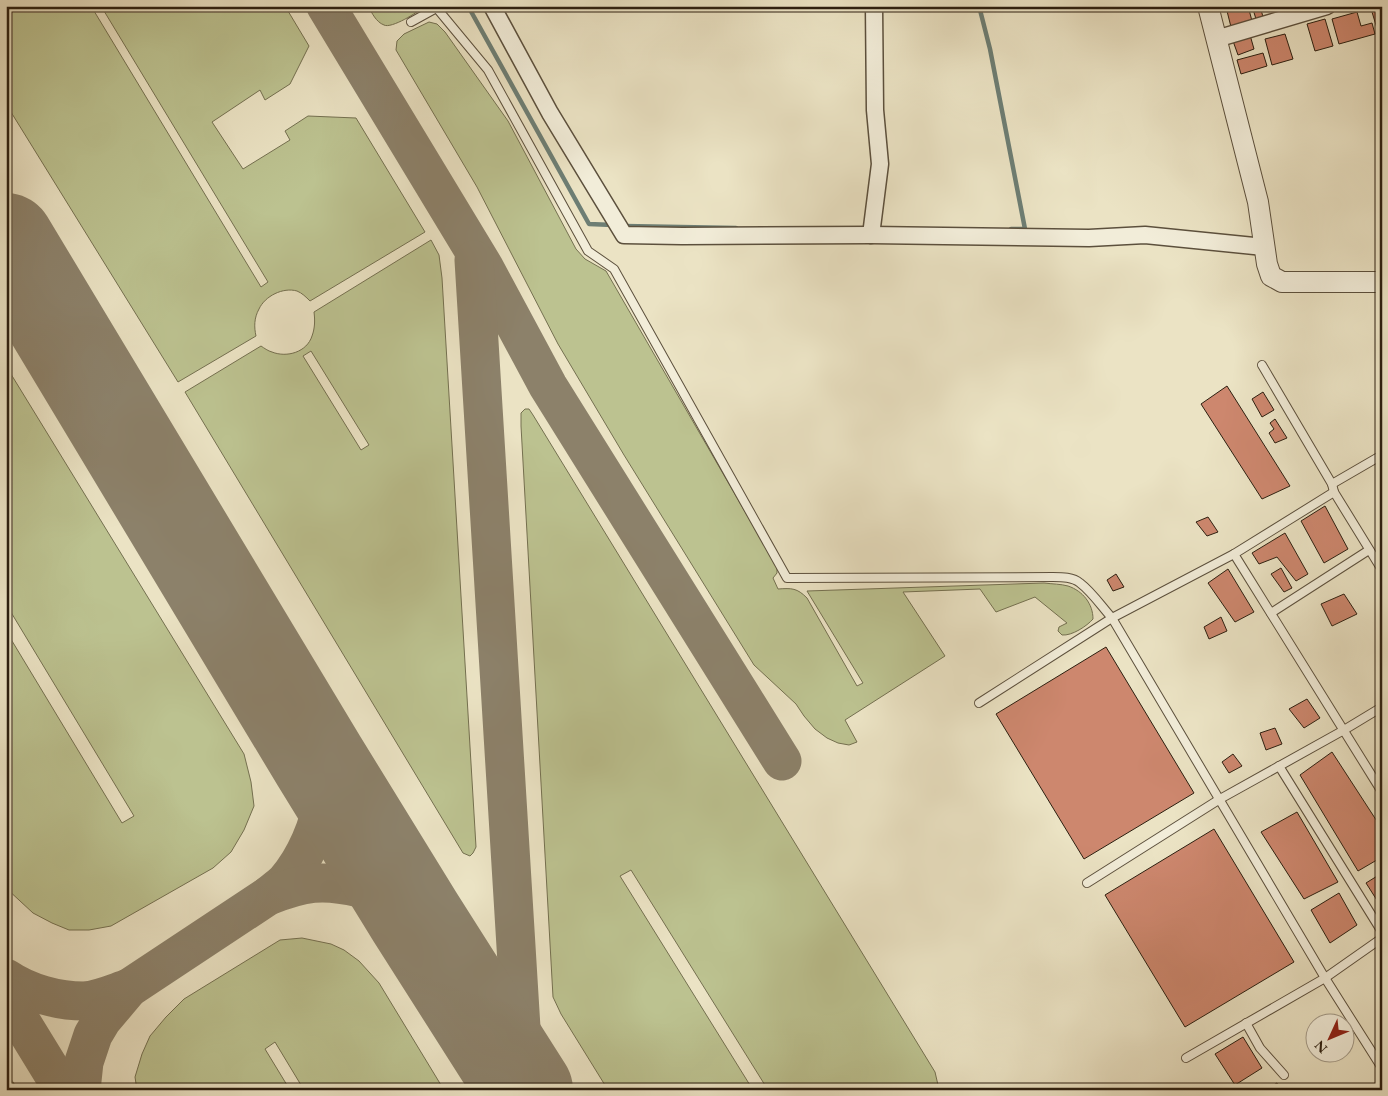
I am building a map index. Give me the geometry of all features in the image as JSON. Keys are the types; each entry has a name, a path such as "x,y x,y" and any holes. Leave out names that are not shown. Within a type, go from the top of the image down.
{"street":[{"path":"492,6 550,113 624,235 871,235 1089,238 1145,236 1264,247"},
{"path":"871,235 880,164 874,110 874,6"},
{"path":"1208,6 1258,202 1264,247 1271,276 1282,282 1382,282"},
{"path":"1216,39 1327,6"}],"lane":[{"path":"411,22 437,7 488,70 588,251 614,269 786,578 1066,578 1079,582 1095,598 1112,618 1325,978 1382,1068"},
{"path":"1262,365 1382,570"},
{"path":"979,703 1112,618 1234,554 1382,455"},
{"path":"1272,614 1369,550"},
{"path":"1234,554 1382,792"},
{"path":"1087,883 1220,799 1382,707"},
{"path":"1279,766 1382,932"},
{"path":"1186,1058 1325,978 1382,938"},
{"path":"1246,1023 1260,1048 1284,1075"}],"green space":[{"path":"6,6 91,6 261,287 268,282 101,6 285,6 309,46 290,84 265,100 260,90 212,122 243,169 290,140 285,131 308,116 356,118 425,232 310,301 301,293 292,290 286,290 270,297 262,304 256,316 256,336 178,382 6,104"},
{"path":"368,6 424,6 405,19 388,26 379,22 374,17"},
{"path":"429,22 437,24 445,32 508,121 576,249 585,259 606,271 777,567 777,573 773,578 778,589 794,589 807,598 857,686 863,683 807,591 1056,584 1073,588 1083,595 1089,603 1093,619 1079,630 1062,635 1058,631 1059,627 1067,623 1035,597 996,612 980,589 903,592 945,656 845,720 857,742 849,745 838,743 815,729 796,704 754,665 624,455 558,344 477,187 396,50 397,41 404,34"},
{"path":"431,240 439,255 442,278 476,847 470,856 463,853 185,392 261,346 278,354 290,354 301,350 312,336 314,312","holes":["311,351 369,445 361,450 303,356"]},
{"path":"6,366 244,754 251,782 254,806 244,830 231,852 213,868 111,926 89,930 69,930 52,923 33,913 6,888 6,631 122,823 134,816 6,604"},
{"path":"525,409 529,409 533,415 935,1072 938,1085 936,1090 768,1090 631,870 620,876 753,1090 608,1090 561,1014 553,997 521,426 521,413"},
{"path":"302,938 331,944 344,950 359,961 379,983 444,1090 304,1090 275,1042 265,1049 290,1090 137,1090 135,1077 150,1036 184,999 280,940"},
{"path":"6,1071 18,1090 6,1090"}],"building":[{"path":"1248,6 1252,21 1231,27 1227,11"},
{"path":"1252,6 1260,6 1263,17 1256,19"},
{"path":"1382,9 1382,34 1379,35 1372,12"},
{"path":"1357,12 1361,26 1372,23 1375,34 1339,44 1332,19"},
{"path":"1325,19 1333,46 1315,51 1307,24"},
{"path":"1285,34 1293,59 1272,65 1265,39"},
{"path":"1250,35 1254,49 1238,55 1233,41"},
{"path":"1263,53 1267,66 1241,74 1237,60"},
{"path":"1227,386 1290,486 1262,499 1201,404"},
{"path":"1263,392 1274,410 1262,417 1252,399"},
{"path":"1275,419 1287,438 1275,443 1269,433 1274,429 1270,423"},
{"path":"1325,506 1348,549 1324,563 1301,521"},
{"path":"1208,517 1218,532 1207,536 1196,522"},
{"path":"1285,533 1308,574 1296,581 1277,557 1259,564 1252,553"},
{"path":"1281,568 1292,588 1284,592 1271,574"},
{"path":"1228,569 1254,612 1235,622 1208,583"},
{"path":"1116,574 1124,587 1113,591 1107,580"},
{"path":"1344,594 1357,614 1332,626 1321,604"},
{"path":"1221,617 1227,631 1209,639 1204,627"},
{"path":"1106,647 1194,793 1084,859 996,714"},
{"path":"1307,699 1320,718 1304,728 1289,709"},
{"path":"1275,728 1282,744 1266,750 1260,733"},
{"path":"1332,752 1382,829 1382,857 1358,871 1300,775"},
{"path":"1233,754 1242,766 1229,773 1222,762"},
{"path":"1297,812 1338,882 1304,899 1261,832"},
{"path":"1214,829 1294,962 1185,1027 1105,895"},
{"path":"1382,873 1382,903 1380,905 1366,883"},
{"path":"1339,893 1357,925 1330,943 1311,910"},
{"path":"1243,1037 1262,1068 1235,1085 1215,1054"},
{"path":"1277,1083 1281,1090 1265,1090"}],"waterway":[{"path":"468,6 589,224 613,225"},
{"path":"979,6 990,49 1025,229 1011,229"},
{"path":"624,226 736,228"}],"taxiway":[{"path":"326,6 484,267 548,386 782,761"},
{"path":"474,260 521,1028 522,1085"},
{"path":"268,896 284,883 293,872 315,830 323,796 319,761"},
{"path":"81,1090 84,1062 93,1035 102,1020 129,988 268,896 313,883 335,883 379,893 396,902 415,917"},
{"path":"6,978 33,992 74,1001 95,999 129,988"},
{"path":"6,997 63,1090"}],"runway":[{"path":"6,241 319,761 525,1090"}]}
